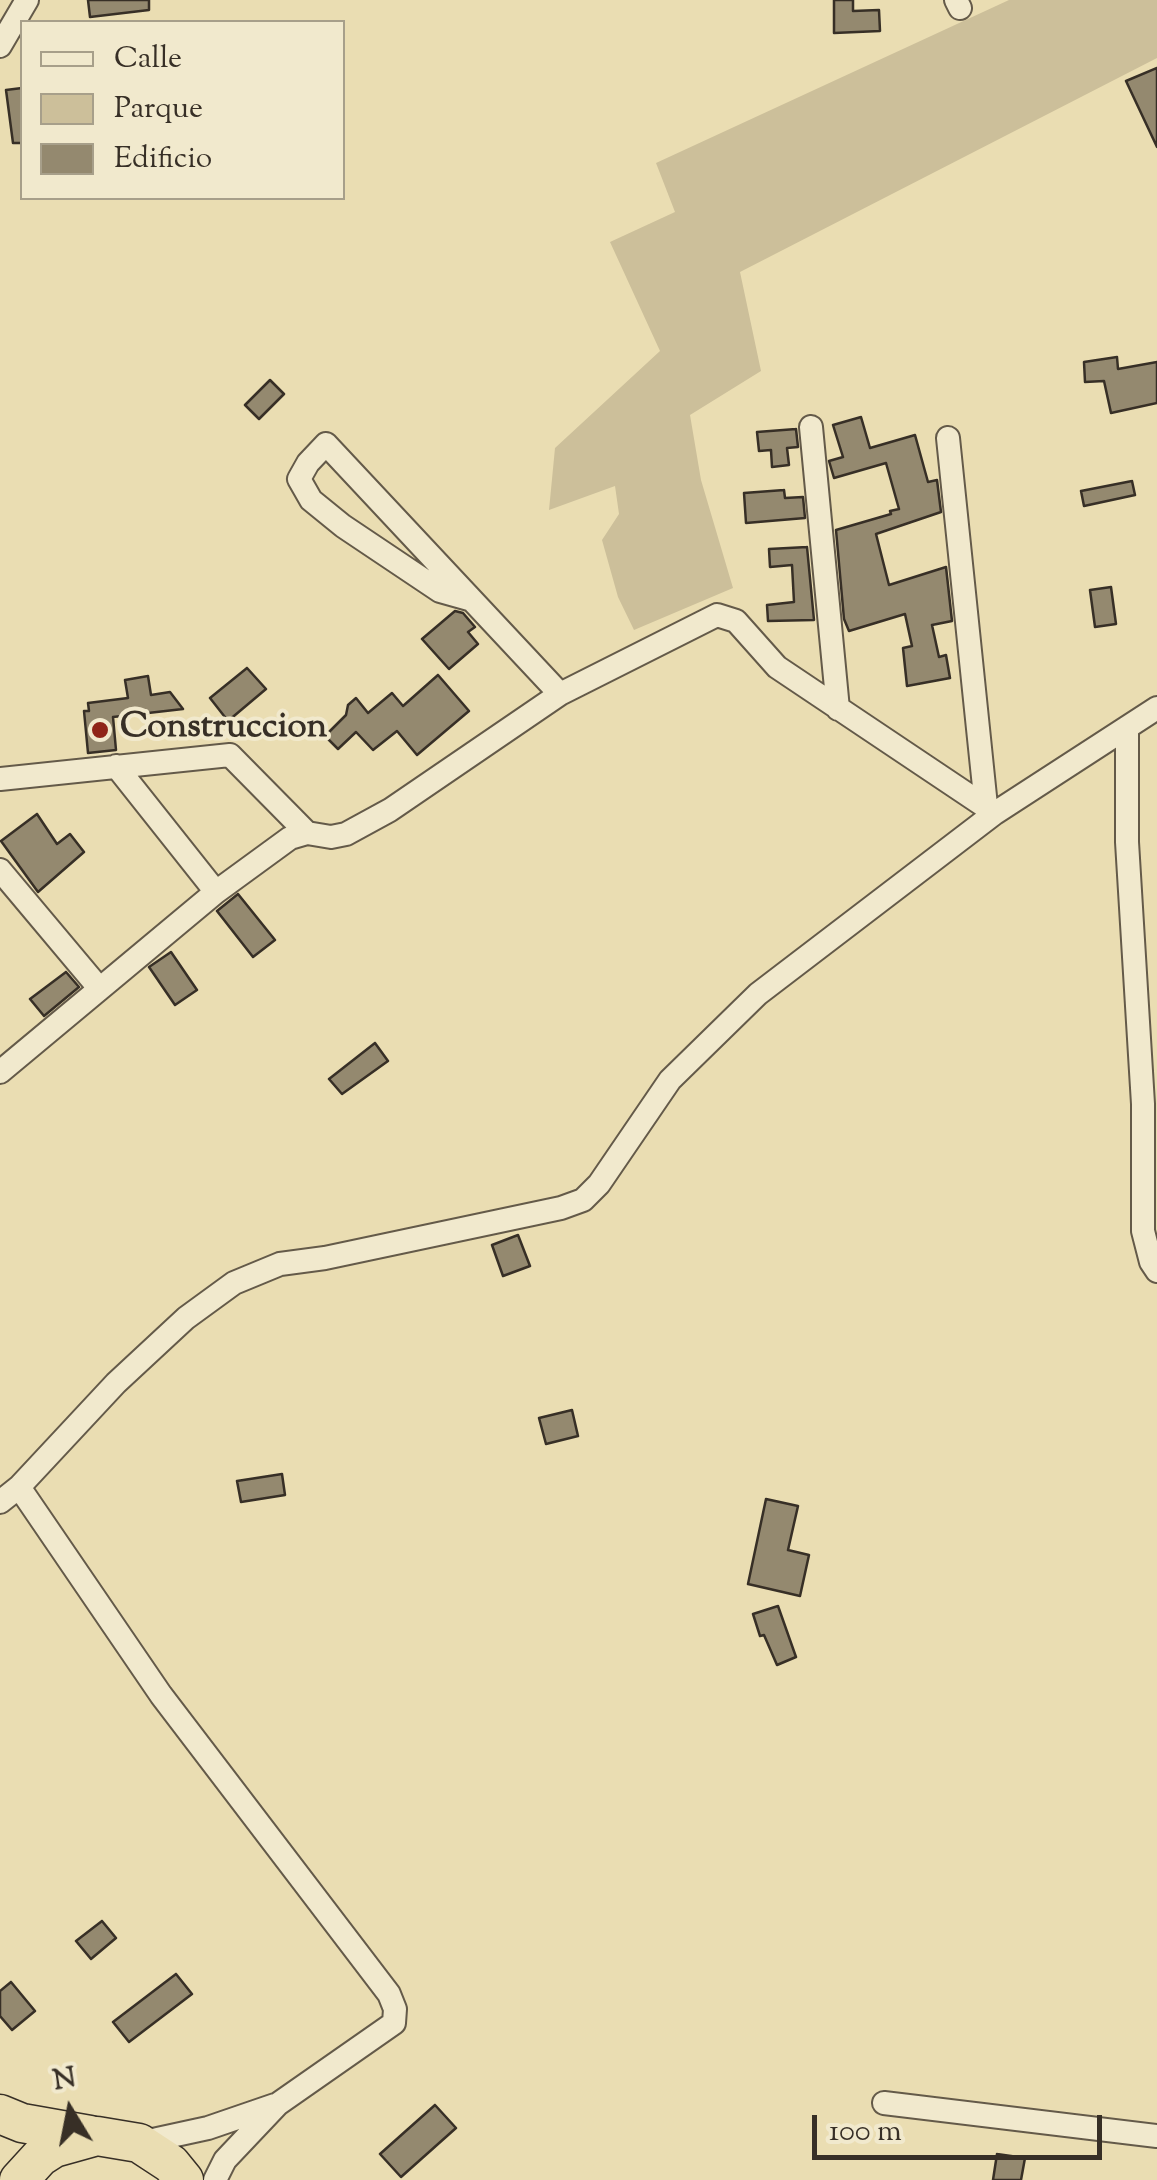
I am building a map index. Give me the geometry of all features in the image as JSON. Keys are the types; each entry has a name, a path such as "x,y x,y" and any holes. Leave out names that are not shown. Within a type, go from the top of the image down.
{"highway":[{"path":"0,2114 22,2123 139,2143 170,2164 184,2180"},
{"path":"19,2180 54,2148 97,2136"}],"street":[{"path":"0,46 28,0"},
{"path":"811,428 838,709"},
{"path":"948,438 990,809"},
{"path":"472,600 440,590 312,500 299,479 308,462 326,444 560,694"},
{"path":"0,1072 216,892 290,838 346,834 390,810 560,694 718,615 736,621 777,667 990,809"},
{"path":"0,1502 20,1488 116,1382 186,1318 234,1284 280,1264 325,1258 583,1200 599,1184 670,1080 758,994 990,809 1155,714"},
{"path":"1127,728 1127,842 1150,1100 1144,1231 1150,1262 1157,1271"},
{"path":"0,778 230,755 307,834"},
{"path":"116,766 216,892"},
{"path":"0,870 99,988"},
{"path":"20,1488 161,1695 389,1994 395,2009 394,2023 278,2104 225,2160 215,2180"},
{"path":"139,2143 208,2128 278,2104"},
{"path":"884,2104 1157,2136"}],"green space":[{"path":"1009,0 1157,0 1157,58 740,272 761,371 690,415 701,480 733,588 634,630 618,597 602,540 619,514 615,486 549,510 555,448 660,351 610,242 675,212 656,163"}],"building":[{"path":"88,0 149,0 149,10 90,17"},
{"path":"834,0 853,0 853,11 879,10 880,31 834,33"},
{"path":"1157,68 1157,147 1126,81"},
{"path":"20,88 20,143 13,143 6,90"},
{"path":"1117,357 1118,369 1157,362 1157,403 1111,413 1104,381 1085,382 1084,362"},
{"path":"270,380 284,394 259,419 245,405"},
{"path":"861,417 870,448 915,435 928,482 937,480 941,512 876,534 889,585 946,567 952,621 932,625 939,657 946,655 950,678 907,686 903,648 912,646 905,614 849,631 844,619 836,530 899,509 886,463 834,478 829,461 843,457 833,425"},
{"path":"796,429 798,447 787,448 789,465 772,467 771,450 759,451 757,432"},
{"path":"1132,481 1135,495 1084,506 1081,491"},
{"path":"784,490 785,498 803,497 805,518 746,523 744,493"},
{"path":"807,547 814,620 768,621 767,605 794,602 792,565 770,567 769,549"},
{"path":"1111,587 1116,624 1095,627 1090,590"},
{"path":"455,611 463,613 475,627 468,632 478,644 449,669 422,639"},
{"path":"247,668 266,689 228,721 210,698"},
{"path":"438,675 469,711 417,755 397,731 373,750 356,732 338,749 325,736 356,698 368,713 392,693 403,706"},
{"path":"148,676 151,695 170,692 183,709 113,717 116,750 88,753 84,711 89,711 88,703 128,698 125,680"},
{"path":"37,814 57,844 70,834 84,852 38,892 1,841"},
{"path":"238,894 275,940 253,957 217,911"},
{"path":"171,952 197,990 175,1005 149,967"},
{"path":"66,972 79,987 44,1016 30,999"},
{"path":"375,1043 388,1061 342,1094 329,1079"},
{"path":"518,1235 530,1266 503,1276 492,1245"},
{"path":"572,1410 578,1436 546,1444 539,1418"},
{"path":"282,1474 285,1495 241,1502 237,1481"},
{"path":"766,1499 798,1506 788,1550 809,1555 800,1596 748,1584"},
{"path":"778,1606 796,1657 777,1665 764,1635 760,1636 753,1614"},
{"path":"102,1921 116,1938 91,1959 76,1941"},
{"path":"176,1974 192,1994 129,2042 113,2022"},
{"path":"11,1982 35,2011 12,2030 0,2016 0,1991"},
{"path":"435,2105 456,2128 401,2177 380,2154"},
{"path":"997,2154 1025,2158 1021,2180 993,2180"}],"place":[{"name":"Construccion","path":"100,730"}]}
